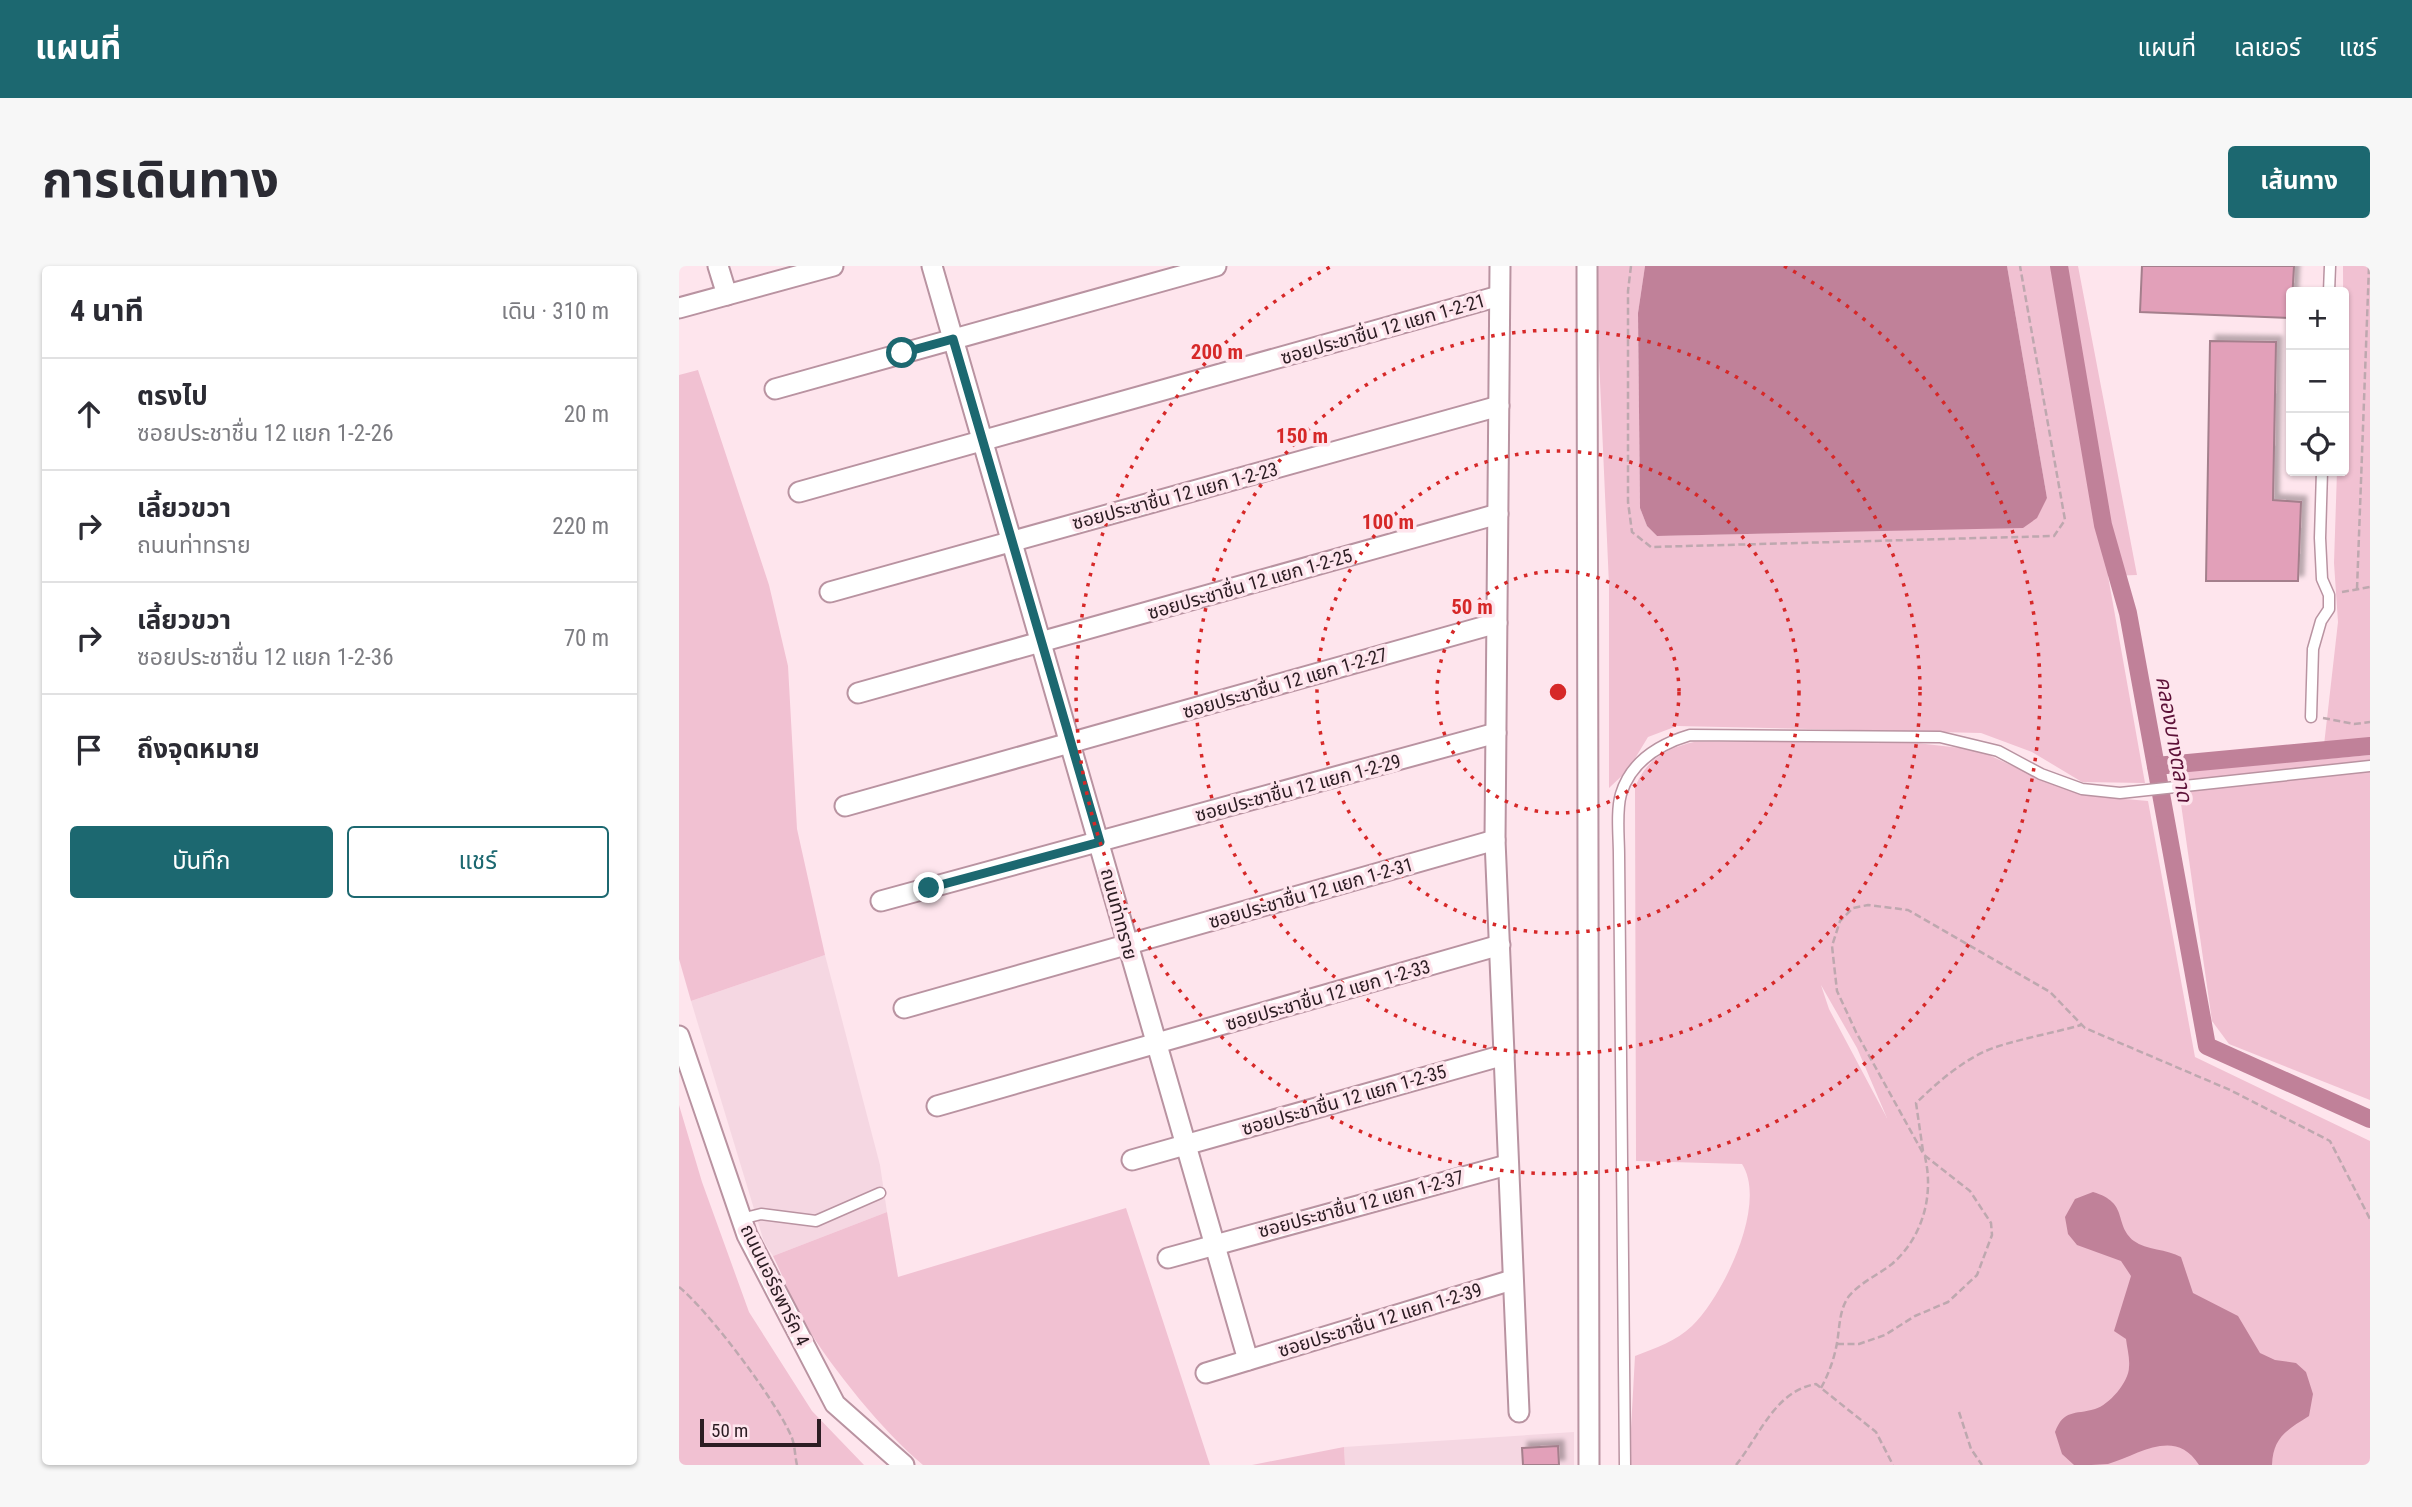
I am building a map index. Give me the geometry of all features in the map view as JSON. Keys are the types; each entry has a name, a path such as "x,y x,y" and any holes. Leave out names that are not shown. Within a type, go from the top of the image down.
{"street":[{"path":"718,266 727,295"},
{"path":"679,308 833,266"},
{"name":"ถนนท่าทราย","path":"932,266 1043,642 1127,945 1248,1360"},
{"path":"775,388 1216,266"},
{"path":"1500,266 1495,840 1519,1412"},
{"path":"1587,266 1589,1465"},
{"name":"ซอยประชาชื่น 12 แยก 1-2-21","path":"799,492 1500,296"},
{"name":"ซอยประชาชื่น 12 แยก 1-2-23","path":"830,592 1499,406"},
{"name":"ซอยประชาชื่น 12 แยก 1-2-25","path":"858,693 1498,514"},
{"name":"ซอยประชาชื่น 12 แยก 1-2-27","path":"845,806 1497,623"},
{"name":"ซอยประชาชื่น 12 แยก 1-2-29","path":"881,901 1496,733"},
{"name":"ซอยประชาชื่น 12 แยก 1-2-31","path":"904,1008 1495,840"},
{"name":"ซอยประชาชื่น 12 แยก 1-2-33","path":"937,1106 1500,945"},
{"name":"ถนนนอร์ธพาร์ค 4","path":"679,1036 741,1219 835,1404 904,1465"},
{"name":"ซอยประชาชื่น 12 แยก 1-2-35","path":"1132,1160 1503,1055"},
{"name":"ซอยประชาชื่น 12 แยก 1-2-37","path":"1168,1258 1507,1165"},
{"name":"ซอยประชาชื่น 12 แยก 1-2-39","path":"1206,1373 1512,1280"}],"lane":[{"path":"2329,287 2330,266"},
{"path":"2311,714 2313,649 2321,621 2329,609 2329,595 2322,579 2322,476"},
{"path":"1625,1465 1619,855 1621,794 1640,761 1666,742 1702,734 1940,737 1998,751 2041,774 2082,789 2120,793 2370,766"},
{"path":"741,1219 761,1214 816,1221 880,1193"}],"path":[{"path":"1631,266 1628,291 1628,502 1632,532 1651,547 2054,536 2065,520 2020,266"},
{"path":"2357,589 2369,266"},
{"path":"2329,595 2370,586"},
{"path":"2311,714 2327,720 2370,722"},
{"path":"1837,1344 1859,1344 1885,1335 1915,1316 1948,1302 1977,1275 1992,1235 1991,1223 1970,1191 1924,1155 1856,1032 1837,990 1832,946 1840,921 1853,908 1868,905 1908,910 2050,992 2081,1025 2230,1090 2330,1141 2370,1219"},
{"path":"1821,1388 1837,1344 1837,1327 1848,1298 1862,1283 1893,1263 1919,1228 1930,1181 1916,1103 1936,1083 1974,1057 1996,1047 2081,1025"},
{"path":"679,1287 697,1301 775,1408 793,1439 797,1465"},
{"path":"1736,1465 1783,1398 1798,1387 1816,1384 1876,1432 1893,1465"},
{"path":"1959,1412 1971,1449 1982,1465"}],"shaded area":[{"path":"1598,266 1645,266 1638,313 1640,508 1647,526 1657,536 2023,527 2047,498 2007,266 2078,266 2137,575 2108,576 2145,783 2082,782 2032,752 1981,733 1677,726 1648,737 1628,770 1609,788 1609,585 1596,291"},
{"path":"1645,266 2007,266 2047,498 2037,518 2023,528 1657,536 1647,526 1640,508 1638,313"},
{"path":"2343,266 2370,266 2370,741 2324,745 2338,622 2334,563 2337,476 2349,476 2349,287 2343,287"},
{"path":"698,370 769,585 788,666 797,829 825,955 691,1001 679,959 679,375"},
{"path":"1694,742 1908,742 1978,750 2017,768 2103,797 2148,801 2195,1057 2370,1141 2370,1465 1629,1465 1635,1356 1679,1336 1704,1312 1717,1294 1738,1249 1750,1202 1749,1181 1742,1164 1636,1161 1635,788 1651,763 1666,752","holes":["1821,985 1857,1048 1887,1118 1829,1009"]},
{"path":"2370,755 2370,1100 2229,1044 2212,1021 2180,797 2179,772"},
{"path":"825,955 880,1165 887,1212 773,1256 764,1242 691,1001"},
{"path":"679,1105 702,1182 749,1312 812,1411 864,1465 679,1465"},
{"path":"2093,1192 2112,1202 2124,1228 2134,1241 2181,1257 2193,1293 2238,1316 2260,1353 2275,1360 2296,1363 2306,1372 2313,1394 2309,1416 2288,1430 2278,1441 2272,1465 2199,1465 2189,1454 2168,1446 2144,1450 2108,1464 2074,1465 2062,1454 2055,1432 2058,1425 2066,1416 2095,1409 2106,1403 2122,1386 2129,1367 2126,1339 2114,1331 2131,1276 2121,1261 2077,1245 2068,1234 2065,1217 2075,1199"},
{"path":"1126,1208 1210,1465 923,1465 875,1418 829,1360 801,1316 773,1256 887,1212 898,1277"},
{"path":"1574,1432 1574,1465 1345,1465 1344,1447"},
{"path":"1344,1447 1345,1465 1252,1465"}],"building":[{"path":"2142,266 2294,266 2293,287 2286,287 2286,318 2140,312"},
{"path":"2210,341 2276,342 2273,500 2301,502 2298,581 2206,581"},
{"path":"1558,1446 1559,1465 1523,1465 1522,1448"}],"waterway":[{"name":"คลองบางตลาด","path":"2059,266 2103,525 2128,613 2207,1046 2370,1119"},
{"path":"2156,766 2370,746"}],"route":[{"path":"902,353 953,339 1100,842 929,888"}]}
